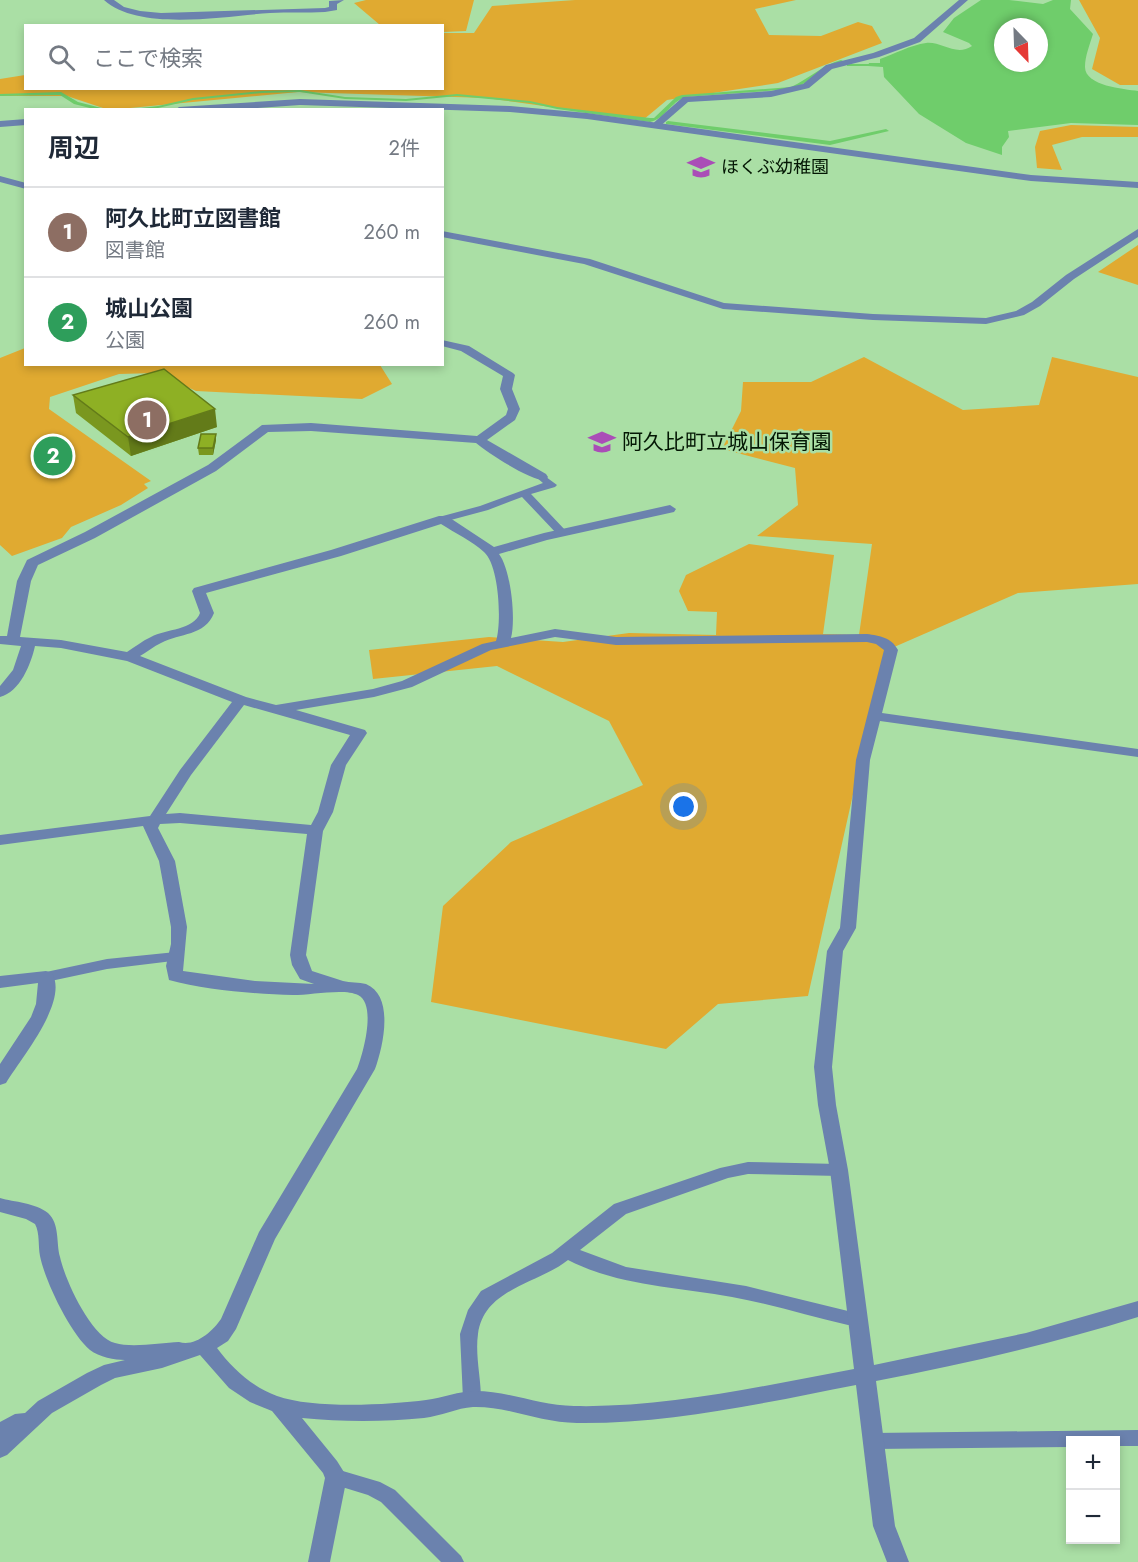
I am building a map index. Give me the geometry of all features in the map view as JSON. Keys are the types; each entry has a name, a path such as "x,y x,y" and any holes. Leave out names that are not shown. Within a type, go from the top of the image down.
{"street":[{"path":"108,0 113,5 138,14 195,16 325,10 334,8 332,3 340,0"},
{"path":"655,126 686,99 771,94 800,89 829,67 876,55 917,39 964,0"},
{"path":"209,108 300,102 464,106 555,112 1031,178 1138,186"},
{"path":"0,124 24,122"},
{"path":"0,179 24,185"},
{"path":"444,234 586,261 723,306 873,317 986,321 1020,313 1036,304 1070,277 1138,232"},
{"path":"444,343 465,348 509,375 506,389 514,409 511,417 479,440"},
{"path":"344,987 306,975 298,956 315,830 322,823 334,774 349,745 360,734 242,700 129,657 61,644 6,640 24,581 32,563 90,535 212,468 266,428 311,427 479,440 493,453 518,463 542,477"},
{"path":"491,552 562,533 670,509"},
{"path":"129,657 157,639 195,627 204,621 207,613 199,591 336,553 443,519 491,552 501,572 507,628 503,642"},
{"path":"276,709 374,693 406,684 467,655 503,642 555,633 616,641 867,638 880,640 890,646 891,650 863,760 848,928 835,951 823,1067 827,1105 840,1170 884,1526 898,1562"},
{"path":"0,693 10,685 26,661 29,641"},
{"path":"0,1432 111,1371 162,1360 198,1348 221,1335 229,1323 266,1237 366,1068 374,1048 376,1015 370,997 362,989 259,986 175,976 174,966 179,927 167,861 150,828 184,773 242,700"},
{"path":"874,716 1138,753"},
{"path":"0,840 180,818 315,830"},
{"path":"0,981 46,977 49,988 47,1000 0,1079"},
{"path":"0,1205 31,1213 42,1219 47,1228 50,1257 62,1289 83,1327 98,1345 116,1352 198,1348 240,1386 279,1405 352,1412 426,1408 472,1399 553,1413 597,1414 761,1395 1073,1330 1138,1309"},
{"path":"279,1405 330,1467 336,1478 319,1562"},
{"path":"0,1449 45,1407"}],"lane":[{"path":"443,519 484,508 525,492 551,485 542,477"},
{"path":"525,492 562,533"},
{"path":"46,977 107,964 158,957 176,957"},
{"path":"472,1399 473,1385 467,1343 470,1323 479,1305 487,1296 566,1251 620,1209 726,1172 748,1168 840,1170"},
{"path":"566,1251 576,1257 631,1276 734,1290 848,1318 858,1318"},
{"path":"873,1442 1138,1438"},
{"path":"336,1478 373,1488 388,1496 454,1562"}],"shaded area":[{"path":"366,0 474,0 466,31 444,32 444,24 379,24 354,3"},
{"path":"575,0 796,0 755,9 769,35 821,36 858,22 872,26 882,43 778,83 667,100 643,120 486,98 298,92 130,108 103,108 67,96 0,96 0,79 24,75 24,90 444,90 444,33 474,33 492,6"},
{"path":"981,0 1009,0 1043,4 1053,0 1071,0 1070,9 1093,34 1086,59 1087,73 1091,78 1106,85 1138,91 1138,125 1071,123 1008,131 1009,137 1002,147 1002,155 966,143 919,114 884,77 883,67 868,66 869,63 880,63 880,59 920,44 932,43 960,50 972,46 943,32 954,18"},
{"path":"1079,0 1138,0 1138,85 1120,85 1092,69 1100,38"},
{"path":"1071,125 1138,127 1138,137 1082,137 1052,145 1062,170 1037,168 1035,147 1040,131"},
{"path":"1138,245 1138,285 1098,272"},
{"path":"24,348 24,366 381,366 392,384 362,399 196,391 157,373 119,374 50,397 49,409 151,481 144,484 148,488 121,505 71,527 62,538 12,556 0,545 0,358"},
{"path":"864,357 963,410 1039,405 1052,357 1138,377 1138,584 1018,593 885,651 808,996 718,1004 666,1049 431,1002 443,906 511,842 643,785 609,721 497,666 373,679 369,650 489,637 563,642 629,633 716,635 717,612 688,611 679,591 686,575 749,544 834,555 823,634 859,635 872,544 757,536 798,505 795,468 722,449 741,411 743,382 811,382"}],"building":[{"path":"164,369 215,409 128,437 73,395"},
{"path":"201,434 216,434 213,448 198,448"}],"waterway":[{"path":"147,108 193,99 262,92 300,91 345,98 406,100 457,95 530,102 557,108 650,120 656,119 678,98 684,96 792,88 828,66 841,61"},
{"path":"849,65 878,65"},
{"path":"0,95 61,93 76,103 98,108"},
{"path":"668,123 830,143 886,131"}],"place":[{"name":"ほくぶ幼稚園","path":"701,167"},
{"name":"阿久比町立図書館","path":"147,420"},
{"name":"阿久比町立城山保育園","path":"602,442"},
{"name":"城山公園","path":"53,456"}]}
